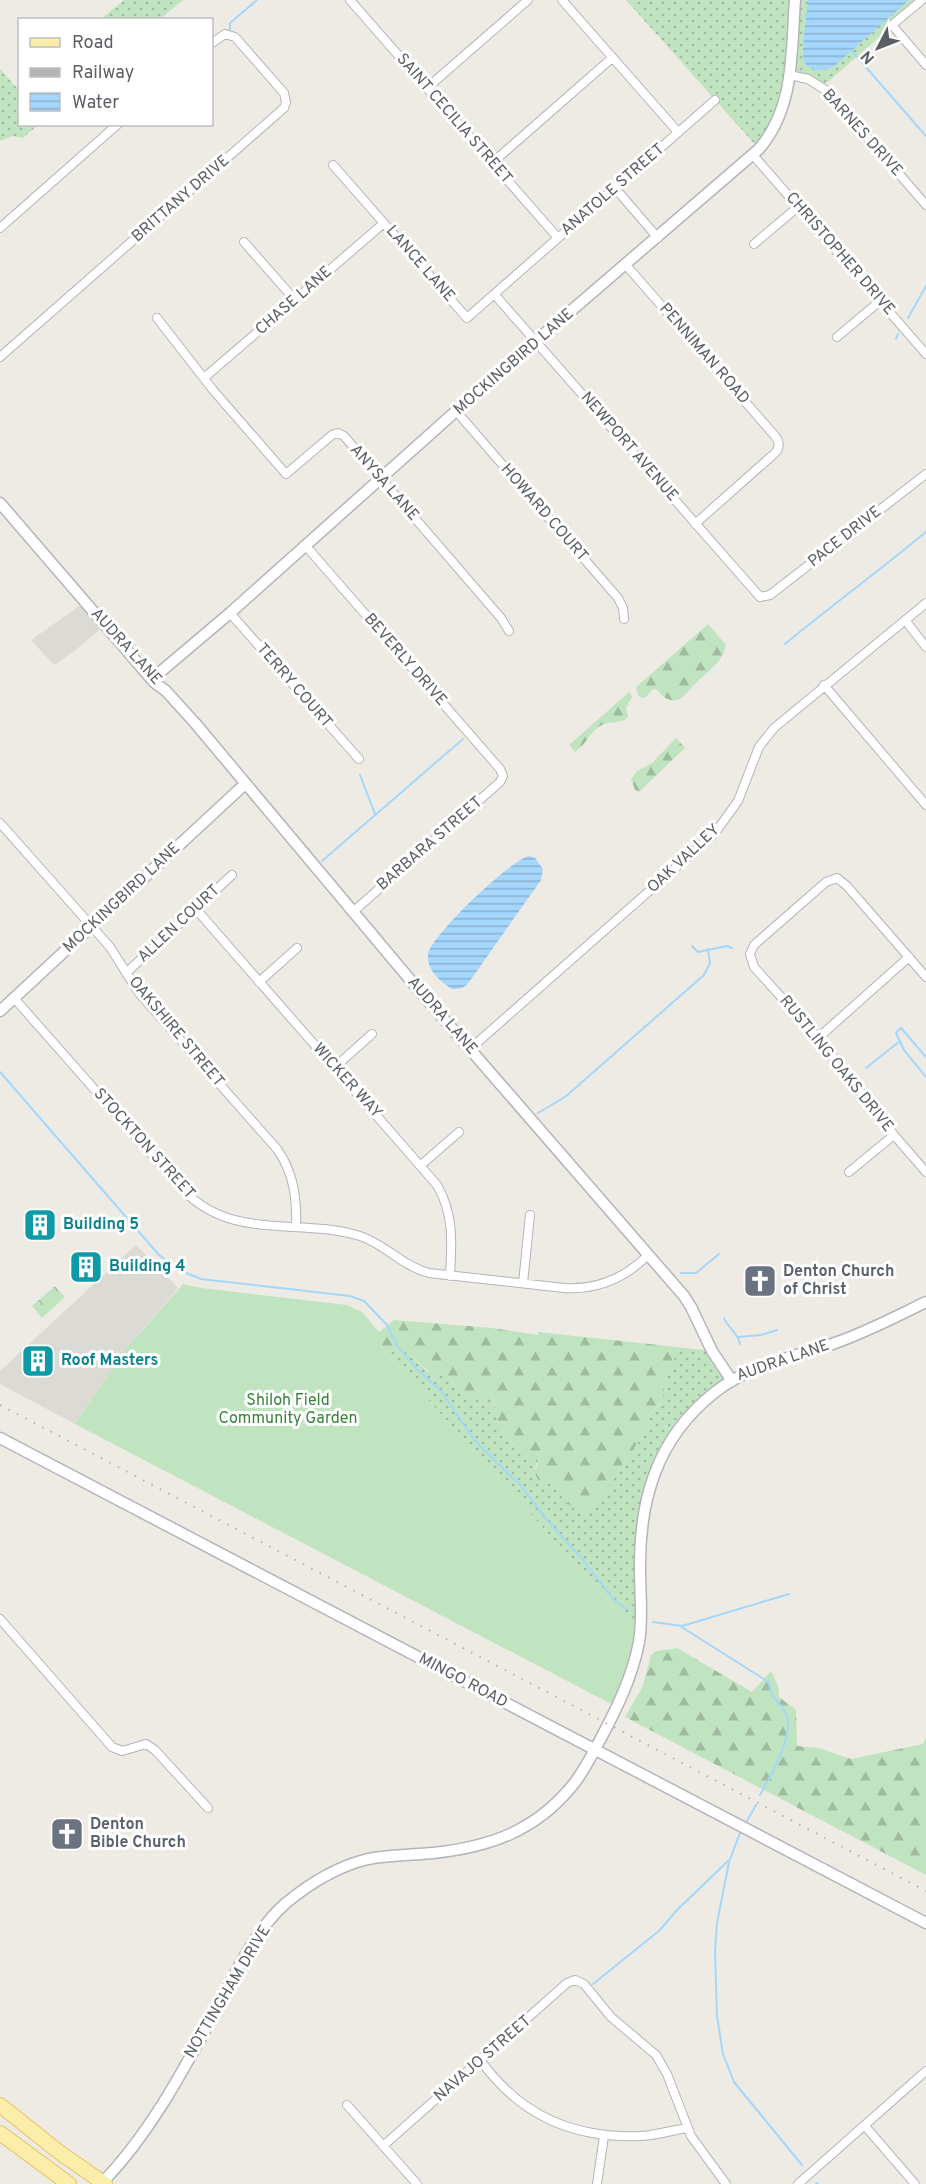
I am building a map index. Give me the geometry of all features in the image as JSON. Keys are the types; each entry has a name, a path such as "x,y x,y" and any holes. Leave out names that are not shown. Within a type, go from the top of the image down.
{"main road":[{"path":"0,2105 59,2152 103,2183"},
{"path":"0,2133 69,2184"}],"street":[{"path":"427,88 528,0"},
{"path":"562,0 678,132"},
{"name":"MOCKINGBIRD LANE","path":"152,679 230,613 380,477 753,155 764,143 780,116 785,102 795,0"},
{"path":"922,0 892,25 926,64"},
{"name":"SAINT CECILIA STREET","path":"356,2 427,88 558,238"},
{"name":"BRITTANY DRIVE","path":"0,357 284,108 286,100 282,91 235,37 225,34 213,42"},
{"path":"492,163 612,58"},
{"name":"BARNES DRIVE","path":"789,75 808,79 827,92 926,205"},
{"name":"ANATOLE STREET","path":"512,279 715,100"},
{"path":"0,228 116,126"},
{"name":"CHRISTOPHER DRIVE","path":"753,155 926,354"},
{"name":"LANCE LANE","path":"333,165 467,318 512,279"},
{"path":"615,188 658,238"},
{"path":"754,244 799,206"},
{"name":"CHASE LANE","path":"204,378 384,223"},
{"path":"244,242 295,300"},
{"name":"PENNIMAN ROAD","path":"626,265 776,436 779,445 775,453 695,524"},
{"name":"NEWPORT AVENUE","path":"495,295 755,593 764,598"},
{"path":"837,338 880,301"},
{"name":"ANYSA LANE","path":"157,318 204,378 286,474 329,437 338,433 347,439 501,618 509,631"},
{"name":"HOWARD COURT","path":"456,411 618,598 623,608 624,619"},
{"name":"PACE DRIVE","path":"764,598 926,474"},
{"name":"AUDRA LANE","path":"0,503 152,679 195,723 470,1049 648,1255 691,1307 712,1351 732,1381 755,1370 846,1339 926,1302"},
{"name":"BEVERLY DRIVE","path":"305,545 500,769 503,776"},
{"name":"OAK VALLEY","path":"470,1049 715,833 742,793 756,753 774,728 926,603"},
{"name":"TERRY COURT","path":"230,613 359,759"},
{"path":"905,620 926,647"},
{"path":"824,685 926,805"},
{"name":"BARBARA STREET","path":"354,911 500,782 503,776"},
{"name":"MOCKINGBIRD LANE","path":"0,1011 245,784"},
{"name":"OAKSHIRE STREET","path":"0,823 113,951 139,993 279,1152 288,1168 295,1193 296,1227"},
{"name":"ALLEN COURT","path":"126,973 232,875"},
{"name":"RUSTLING OAKS DRIVE","path":"909,957 847,886 837,878 826,882 754,945 750,954 754,967 818,1038 926,1172"},
{"name":"WICKER WAY","path":"195,908 437,1185 449,1210 452,1241 450,1276"},
{"path":"259,982 297,948"},
{"path":"818,1038 909,957 926,977"},
{"name":"STOCKTON STREET","path":"14,998 195,1201 214,1214 236,1221 358,1236 371,1241 415,1269 450,1276 572,1288 597,1286 626,1273 648,1255"},
{"path":"335,1067 372,1034"},
{"path":"421,1165 459,1132"},
{"path":"849,1172 894,1135"},
{"path":"523,1283 530,1215"},
{"name":"NOTTINGHAM DRIVE","path":"103,2183 136,2145 192,2053 249,1950 283,1905 339,1869 364,1860 463,1849 506,1837 528,1826 550,1809 574,1784 595,1750 627,1687 639,1641 641,1625 640,1530 643,1508 652,1477 662,1456 684,1422 704,1401 732,1381"},
{"name":"MINGO ROAD","path":"0,1438 926,1923"},
{"path":"0,1619 112,1748 122,1752 146,1744 155,1750 208,1808"},
{"name":"NAVAJO STREET","path":"383,2146 567,1983 575,1980 584,1984 611,2018 656,2055 668,2074 687,2128"},
{"path":"481,2061 504,2089 528,2108 556,2123 603,2136 659,2134 687,2128 726,2184"},
{"path":"798,2184 926,2071"},
{"path":"346,2105 417,2184"},
{"path":"865,2126 915,2184"},
{"path":"597,2184 603,2136"}],"shaded area":[{"path":"85,602 105,625 54,665 31,640"},
{"path":"136,1245 178,1288 127,1348 75,1424 0,1384 0,1371"}],"green space":[{"path":"124,0 183,0 161,18 102,18"},
{"path":"626,0 922,0 822,87 789,75 787,91 759,149"},
{"path":"0,69 18,89 18,126 37,126 23,138 13,136 0,141"},
{"path":"708,624 726,645 722,656 714,666 679,699 667,699 656,689 646,697 642,698 638,695 636,687"},
{"path":"629,692 632,696 626,708 628,717 598,728 575,752 569,745"},
{"path":"676,738 685,748 639,792 635,790 631,779 637,771 652,763"},
{"name":"Shiloh Field Community Garden","path":"183,1284 347,1305 362,1312 379,1332 379,1345 618,1612 641,1625 617,1707 75,1424 127,1348"},
{"path":"55,1286 65,1297 42,1318 32,1306"},
{"path":"394,1320 677,1347 677,1353 666,1370 668,1381 664,1386 663,1400 651,1413 648,1428 611,1481 608,1489 589,1509 577,1511 567,1503 551,1483 543,1484 539,1481 536,1471 540,1456 537,1454 527,1457 506,1435 499,1424 492,1394 475,1401 461,1393 444,1370 432,1374 407,1352 397,1353 379,1345 379,1332"},
{"path":"379,1345 397,1353 407,1352 427,1371 435,1373 444,1370 459,1390 467,1396 481,1399 492,1394 496,1414 507,1436 522,1451 540,1456 535,1468 570,1505 581,1510 587,1509 604,1494 648,1428 651,1413 660,1404 664,1386 668,1381 666,1370 675,1357 677,1347 712,1351 732,1381 684,1422 646,1497 641,1625 618,1612"},
{"path":"677,1648 752,1692 771,1671 778,1686 779,1697 796,1710 797,1746 819,1748 851,1759 923,1744 926,1738 926,1875 625,1717 643,1686 651,1655 656,1651"}],"water":[{"path":"808,0 909,0 833,67 821,70 809,68 803,56"},
{"path":"529,856 535,858 543,869 541,880 467,985 456,989 449,987 431,968 428,955 432,945 472,900 506,870"}],"waterway":[{"path":"230,33 230,23 257,0"},
{"path":"851,50 926,136"},
{"path":"908,318 926,286"},
{"path":"896,339 898,334"},
{"path":"785,644 926,532"},
{"path":"322,861 463,739"},
{"path":"360,775 375,814"},
{"path":"692,946 698,952 727,946 732,948"},
{"path":"538,1113 565,1097 704,975 710,963 708,949"},
{"path":"926,1057 901,1028 896,1033 904,1050 926,1077"},
{"path":"866,1068 900,1041"},
{"path":"0,1072 159,1255 179,1270 201,1279 350,1296 364,1301 387,1325 398,1347 440,1390 475,1441 522,1487 614,1600 626,1609"},
{"path":"681,1273 696,1273 719,1254"},
{"path":"724,1318 740,1344"},
{"path":"738,1337 761,1335 777,1330"},
{"path":"653,1622 682,1626 789,1594"},
{"path":"680,1626 767,1681 774,1698 785,1712 788,1726 784,1746 760,1795"},
{"path":"747,1821 756,1805"},
{"path":"740,1833 729,1862 717,1923 715,1952 717,2016 723,2054 734,2082 802,2165"},
{"path":"593,1984 660,1930 676,1911 728,1861"}],"railway":[{"path":"0,1405 926,1891"}],"place":[{"name":"Building 5","path":"40,1225"},
{"name":"Building 4","path":"86,1267"},
{"name":"Denton Church of Christ","path":"760,1281"},
{"name":"Roof Masters","path":"38,1361"},
{"name":"Denton Bible Church","path":"67,1834"}]}
